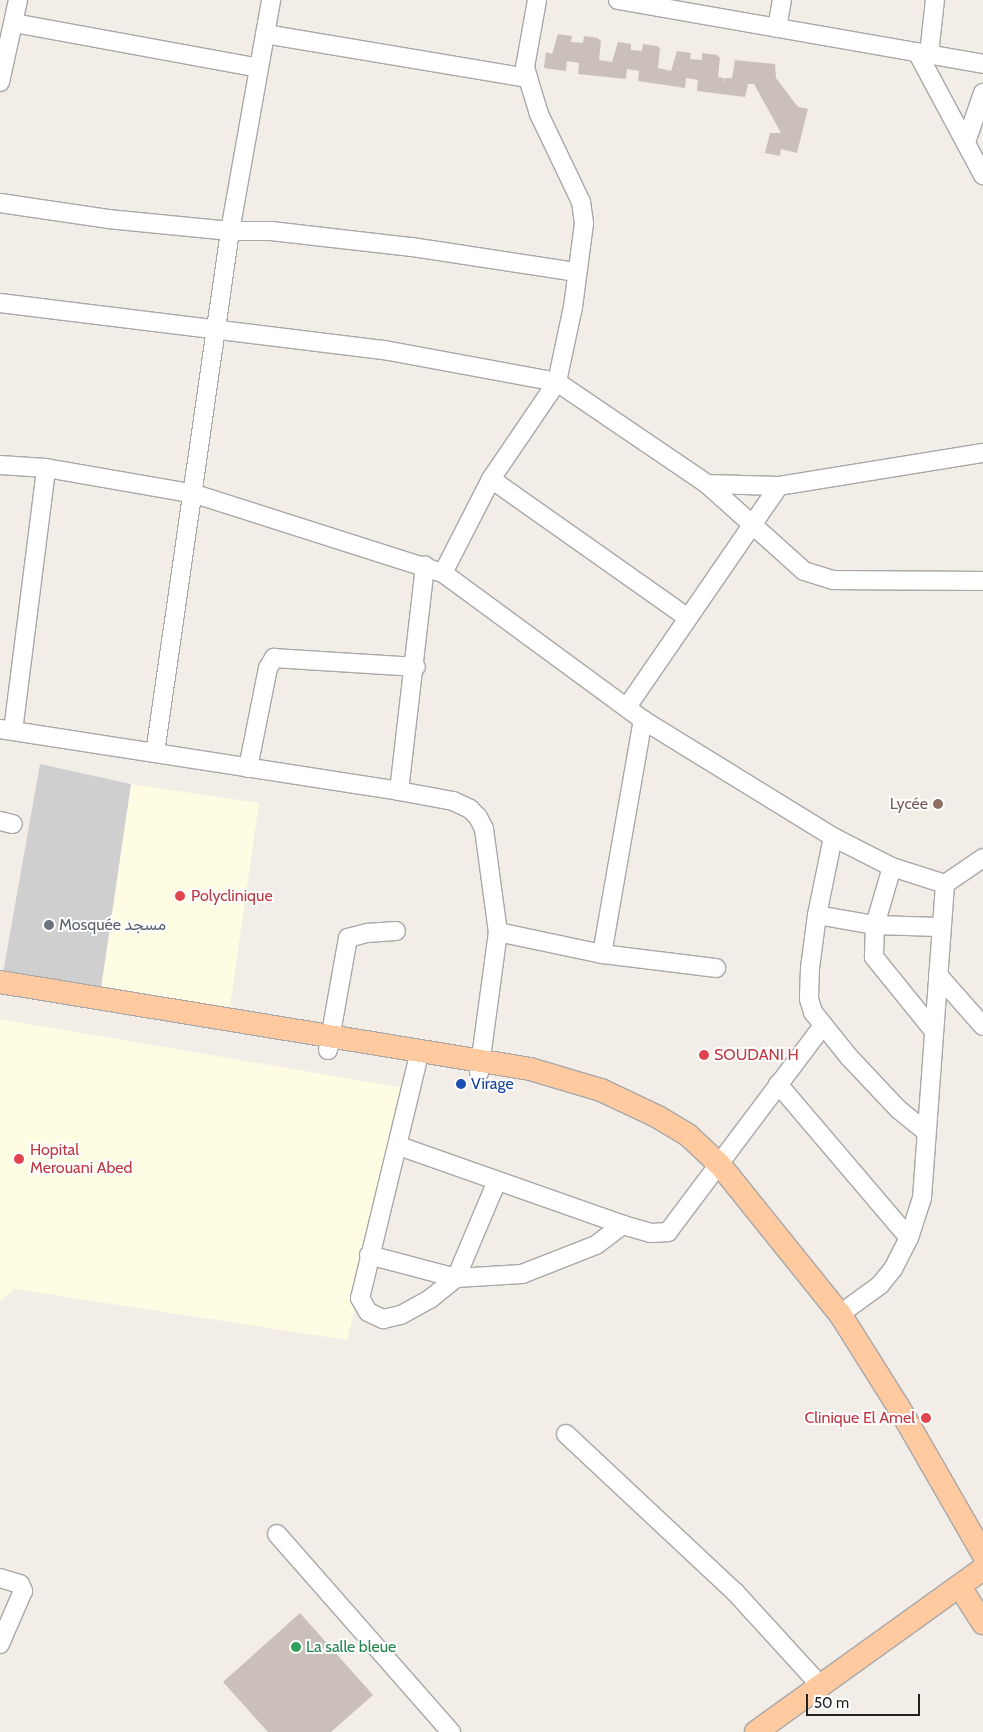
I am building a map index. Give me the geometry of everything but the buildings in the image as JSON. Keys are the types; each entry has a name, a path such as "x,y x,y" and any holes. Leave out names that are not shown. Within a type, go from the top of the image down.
{"main road":[{"path":"0,982 100,1003 329,1043 479,1066"},
{"path":"0,992 100,1003"},
{"path":"329,1043 417,1063 530,1069 600,1090 658,1117 688,1135 713,1159 840,1314 898,1406 983,1554"},
{"path":"756,1732 983,1569"},
{"path":"960,1587 983,1623"}],"street":[{"path":"0,82 18,0"},
{"path":"155,754 195,494 230,231 271,0"},
{"path":"443,573 491,479 557,382 573,307 576,272 584,223 581,202 539,114 525,67 536,0"},
{"path":"618,0 675,4 777,28 983,64"},
{"path":"777,28 782,0"},
{"path":"935,0 923,53 983,175"},
{"path":"14,23 259,68"},
{"path":"265,34 528,78"},
{"path":"966,142 983,94"},
{"path":"0,203 108,219 230,231 271,231 349,239 576,272"},
{"path":"0,303 384,350 557,382 707,484 804,571 817,577 983,581"},
{"path":"707,484 779,486 983,453"},
{"path":"0,465 46,468 195,494 425,565 443,573 643,720 834,837 892,867 945,884"},
{"path":"46,468 7,730 399,791 453,801 478,817 484,830 492,875 498,932 479,1066"},
{"path":"491,479 688,618"},
{"path":"627,707 779,486"},
{"path":"399,791 416,667 425,565"},
{"path":"248,768 268,668 274,658 416,667"},
{"path":"602,954 643,720"},
{"path":"834,837 817,915 809,998 822,1027 898,1109 926,1132"},
{"path":"840,1314 880,1285 909,1238 922,1198 940,927 945,884 983,858"},
{"path":"892,867 875,925 874,957 934,1031"},
{"path":"817,915 875,925 940,927"},
{"path":"329,1043 348,938 367,933 396,930"},
{"path":"498,932 602,954 716,968"},
{"path":"938,975 977,1008 983,1026"},
{"path":"399,1146 623,1225 651,1233 668,1232 713,1159 778,1084 822,1027"},
{"path":"417,1063 399,1146 369,1255 361,1303 368,1312 383,1319 401,1315 430,1299 456,1278 497,1181"},
{"path":"778,1084 909,1238"},
{"path":"369,1255 456,1278 522,1274 596,1245 623,1225"},
{"path":"566,1434 734,1592 820,1685"},
{"path":"277,1534 451,1732"},
{"path":"0,1578 20,1584 23,1591 0,1644"}],"shaded area":[{"path":"40,764 131,784 101,988 3,973"},
{"name":"Polyclinique","path":"131,784 259,803 230,1007 101,988"},
{"path":"0,1019 410,1089 347,1340 14,1289 0,1301"}],"place":[{"name":"Lycée","path":"938,804"},
{"name":"Polyclinique","path":"180,896"},
{"name":"Mosquée مسجد","path":"49,925"},
{"name":"SOUDANI H","path":"704,1055"},
{"name":"Virage","path":"461,1084"},
{"name":"Hopital Merouani Abed","path":"19,1159"},
{"name":"Clinique El Amel","path":"926,1418"},
{"name":"La salle bleue","path":"296,1647"}]}
